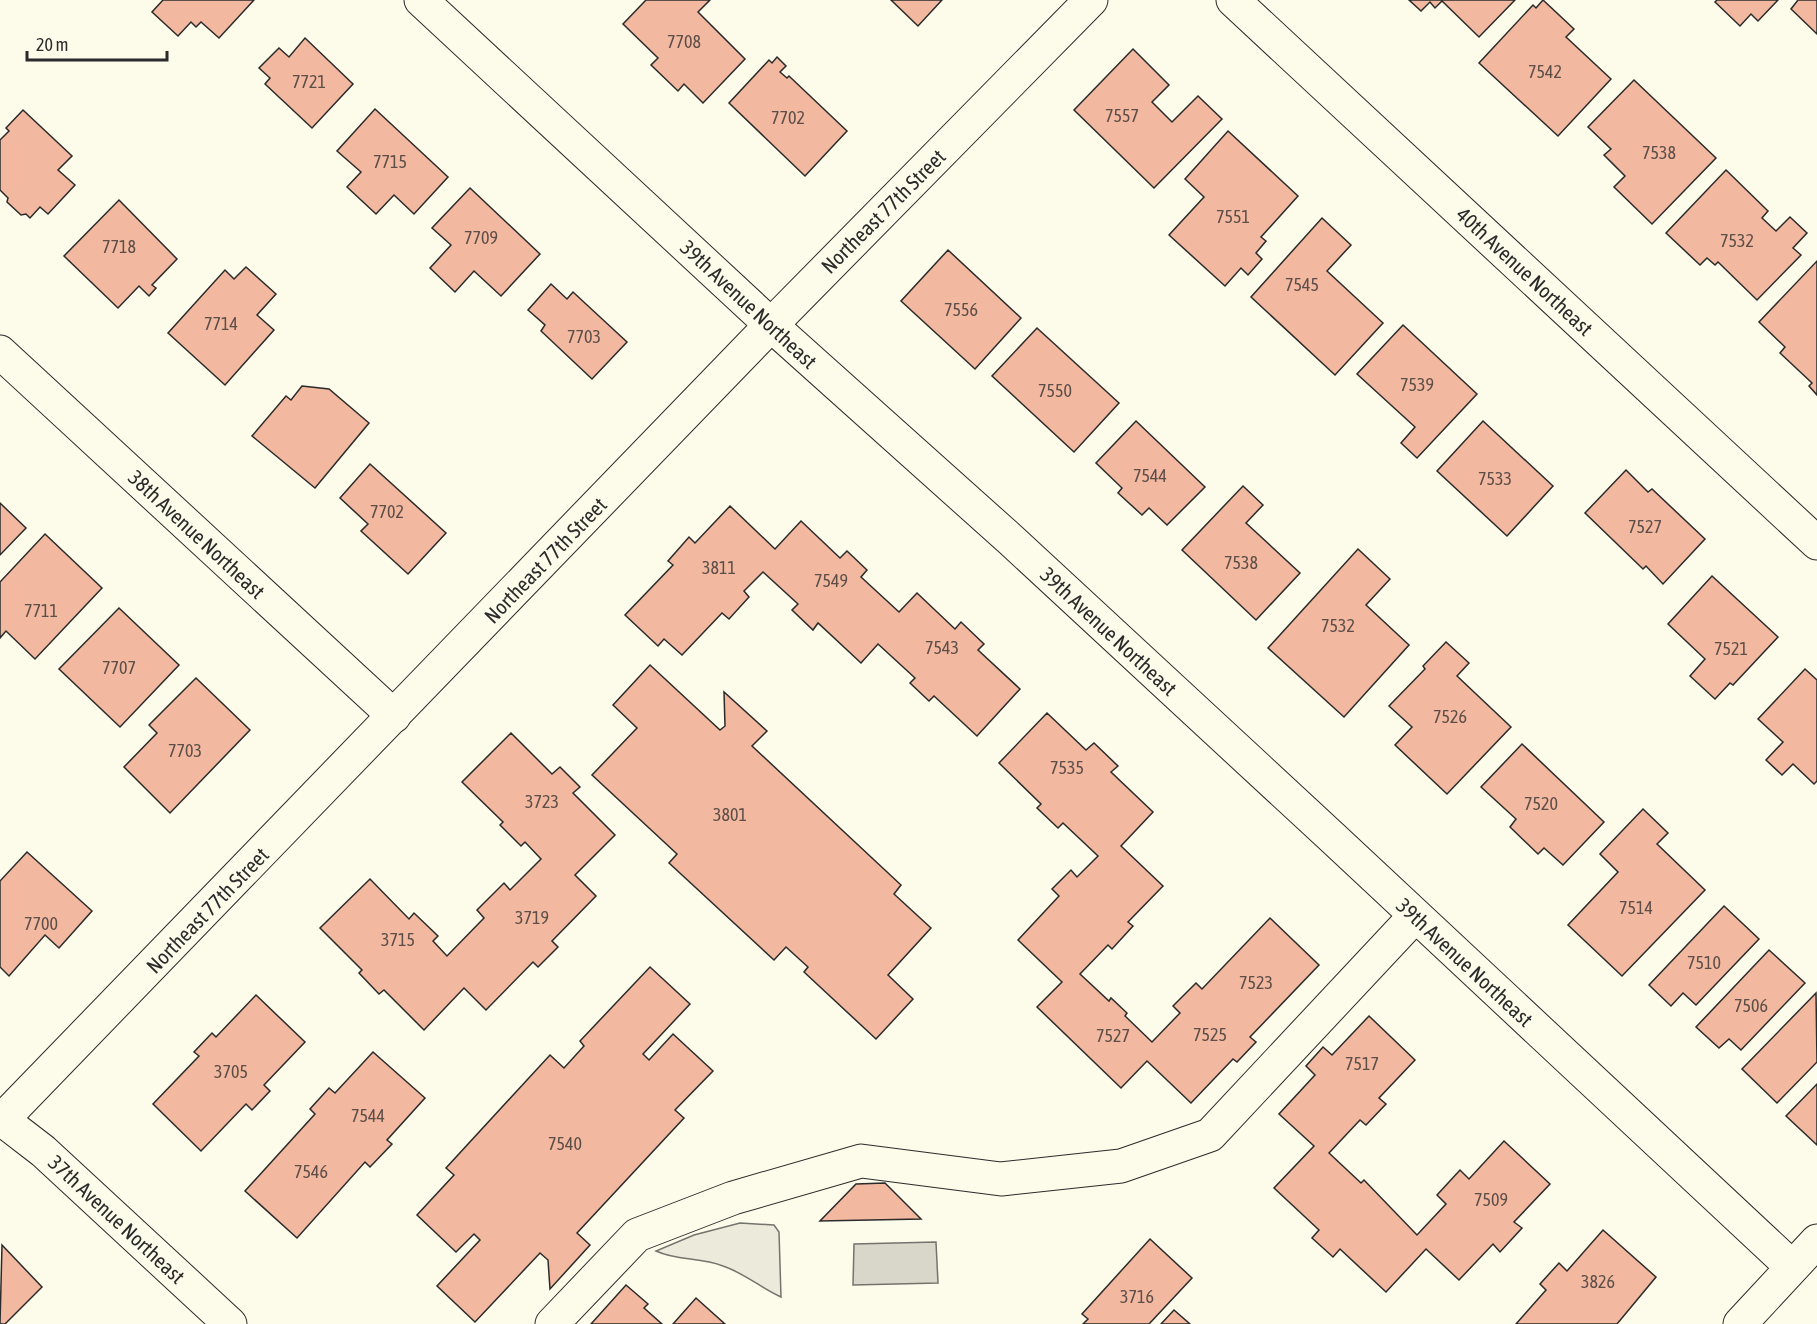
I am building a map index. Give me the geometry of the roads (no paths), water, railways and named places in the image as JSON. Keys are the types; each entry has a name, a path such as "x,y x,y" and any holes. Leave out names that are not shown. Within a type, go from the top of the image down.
{"street":[{"name":"39th Avenue Northeast","path":"421,0 771,325 1011,540 1792,1267"},
{"name":"Northeast 77th Street","path":"1,1120 771,325 1091,0"},
{"name":"40th Avenue Northeast","path":"1233,0 1817,543"},
{"name":"38th Avenue Northeast","path":"0,352 394,716"},
{"path":"552,1324 637,1235 754,1192 861,1161 1001,1179 1120,1166 1210,1135 1415,916"},
{"name":"37th Avenue Northeast","path":"1,1120 43,1151 230,1324"},
{"path":"1740,1324 1817,1241"}]}
